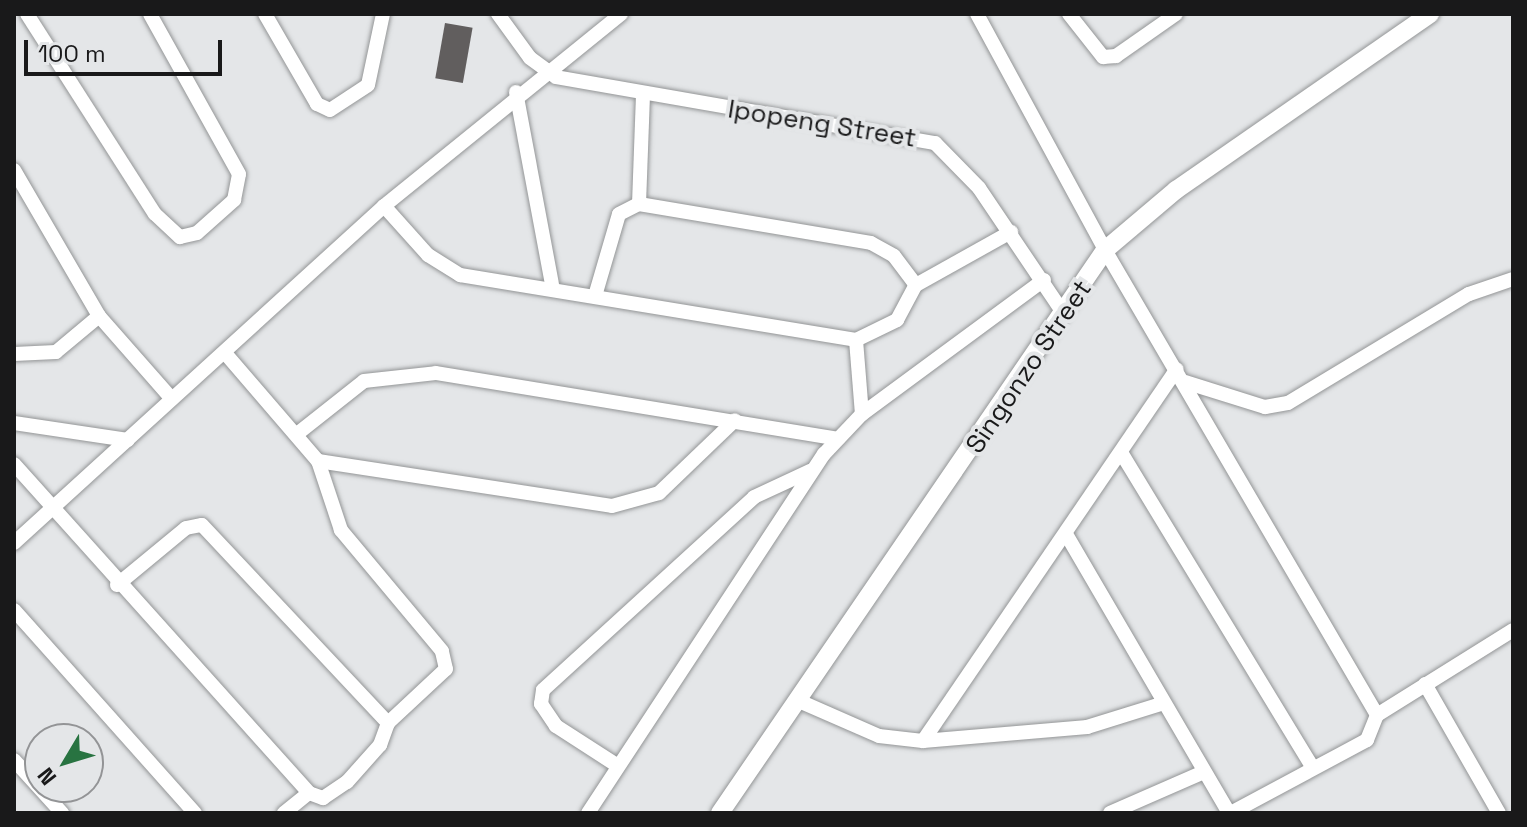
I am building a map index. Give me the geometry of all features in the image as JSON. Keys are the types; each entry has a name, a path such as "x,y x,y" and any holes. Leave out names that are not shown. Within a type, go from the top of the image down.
{"street":[{"path":"14,22 26,14 155,214 180,237 197,233 234,200 239,174 150,14"},
{"path":"265,14 317,104 330,110 368,85 388,16"},
{"path":"498,14 544,72"},
{"path":"14,543 52,512 171,398 225,353 384,206 516,92 621,14"},
{"path":"977,14 1105,250 1185,382 1377,715"},
{"path":"1069,14 1103,57 1116,56 1176,14"},
{"name":"Singonzo Street","path":"720,813 1105,250 1176,190 1430,14"},
{"name":"Ipopeng Street","path":"544,72 643,94 935,143 1011,232 1064,314"},
{"path":"516,92 553,289"},
{"path":"639,204 643,94"},
{"path":"14,170 99,316 171,398"},
{"path":"595,296 619,214 639,204 871,243 894,256 916,285"},
{"path":"384,206 447,270 856,340 897,320 916,285 1011,232"},
{"path":"1185,382 1278,406 1469,294 1513,279"},
{"path":"588,813 810,471 862,414 1044,280"},
{"path":"14,354 56,352 99,316"},
{"path":"856,340 862,414"},
{"path":"14,464 117,585 309,793 323,798 347,782 380,745 388,723 444,674 445,658 341,530 318,461 225,353"},
{"path":"923,741 1122,454 1177,369"},
{"path":"297,434 364,381 436,373 838,439"},
{"path":"318,461 631,505 674,481 735,420"},
{"path":"14,423 128,440"},
{"path":"1122,454 1312,767"},
{"path":"618,766 556,726 541,704 543,690 754,497 810,471"},
{"path":"117,585 186,528 202,525 388,723"},
{"path":"1066,534 1161,704 1230,813 1367,740 1377,715 1513,630"},
{"path":"14,610 195,813"},
{"path":"1425,684 1499,813"},
{"path":"799,701 879,736 923,741 1087,727 1161,704"},
{"path":"14,760 62,813"},
{"path":"1110,813 1204,772"},
{"path":"284,813 309,793"}],"building":[{"path":"445,23 473,28 463,83 435,78"}]}
